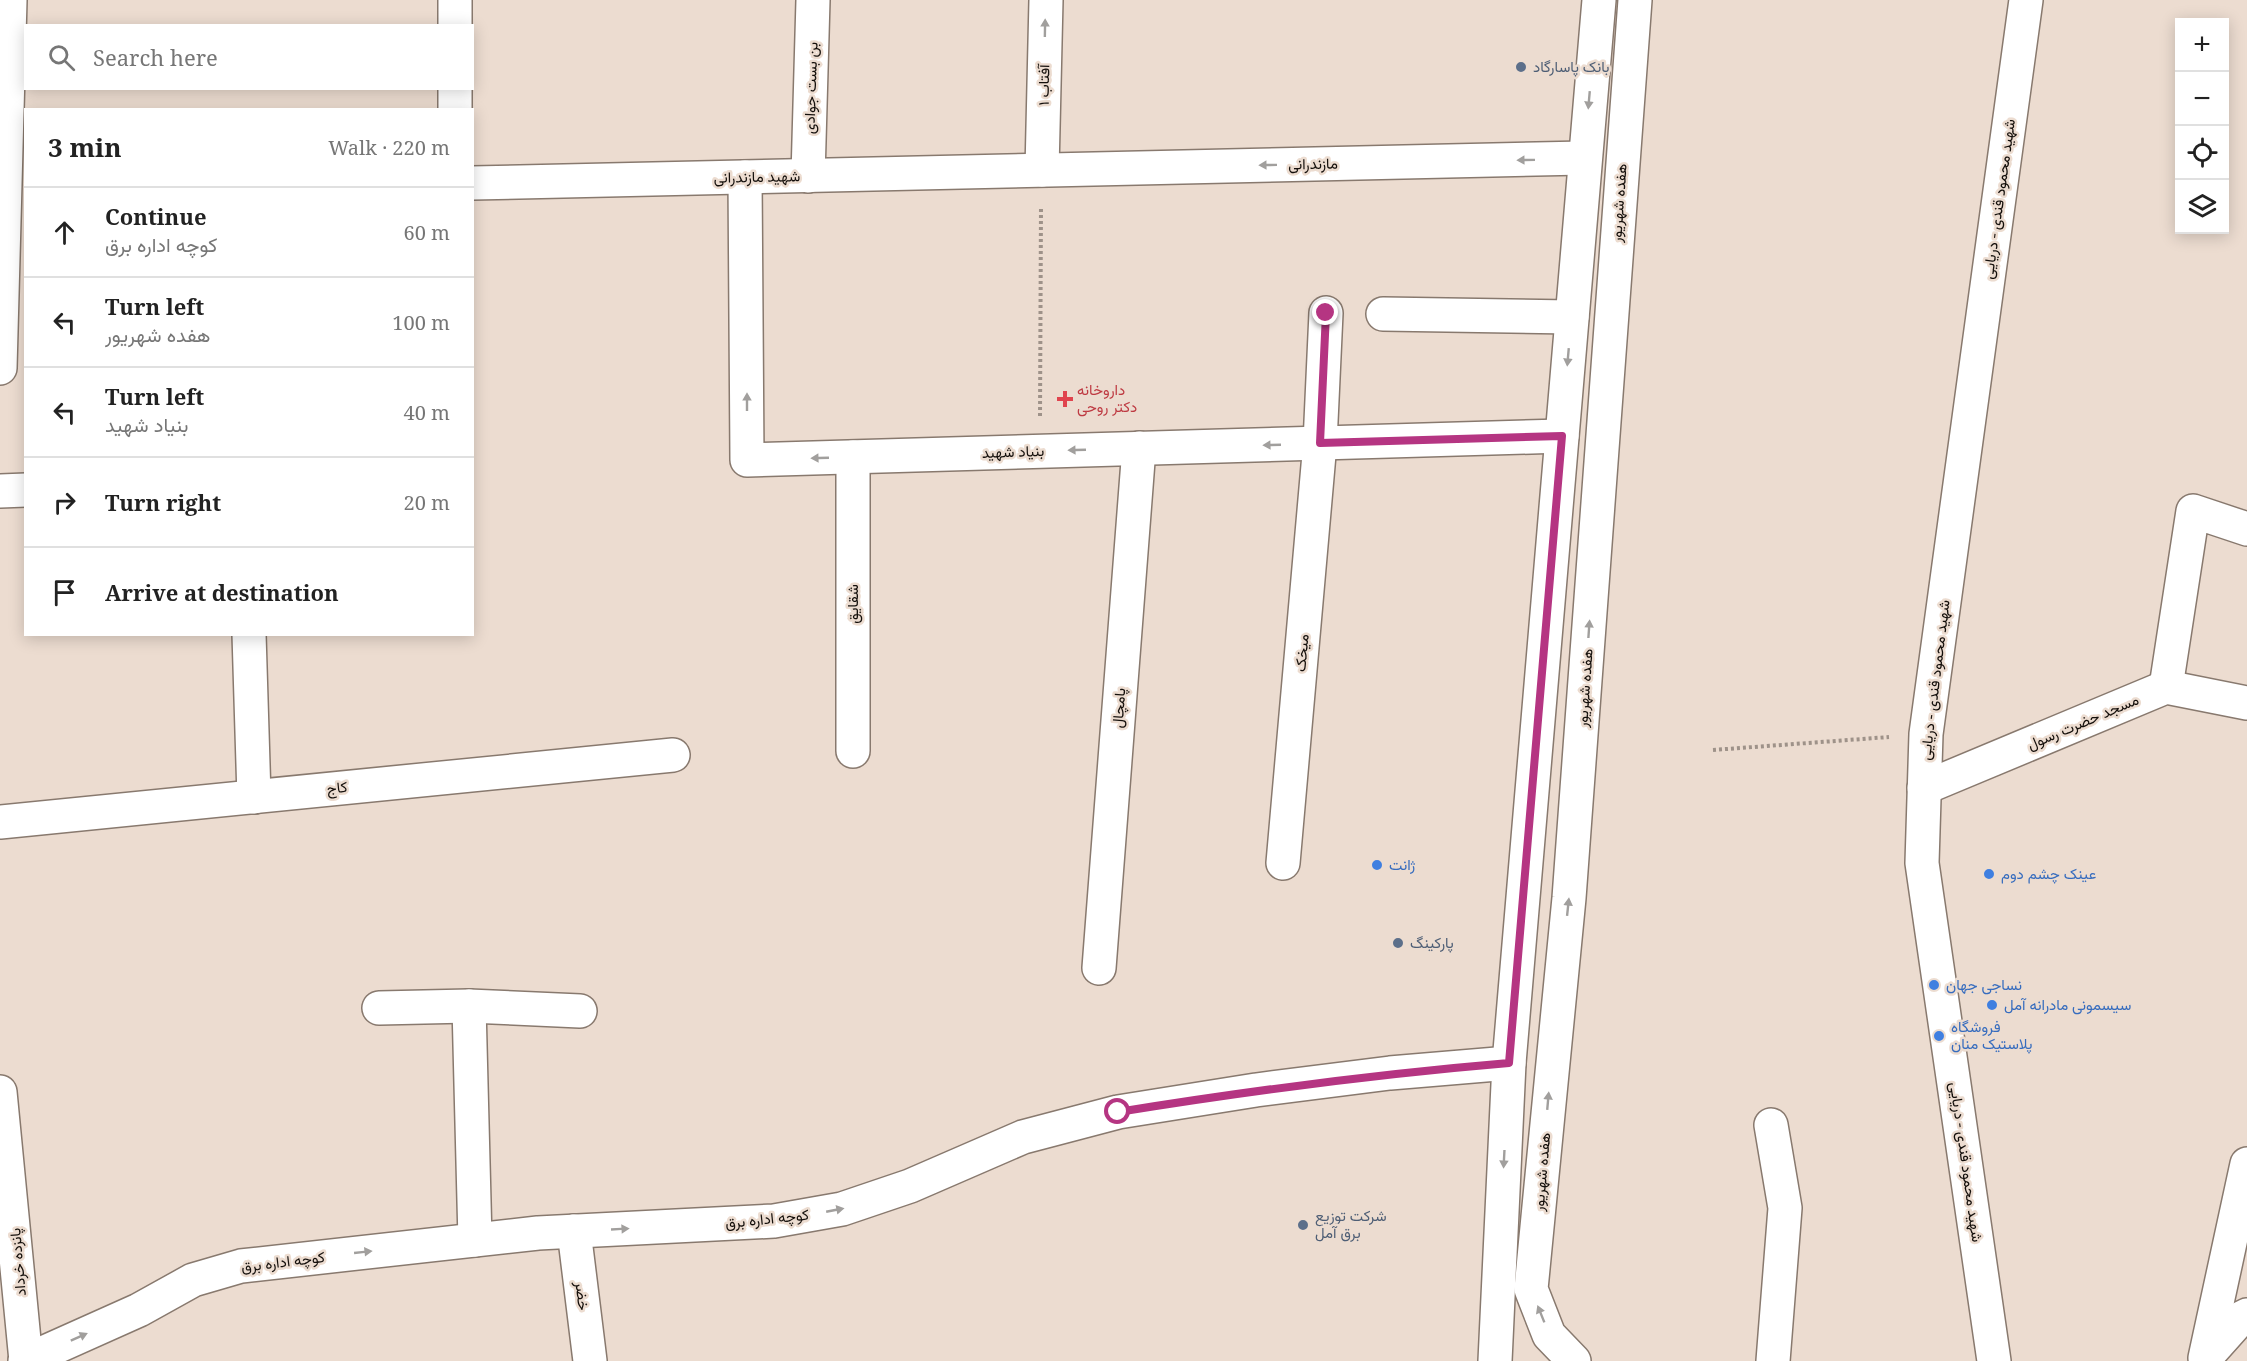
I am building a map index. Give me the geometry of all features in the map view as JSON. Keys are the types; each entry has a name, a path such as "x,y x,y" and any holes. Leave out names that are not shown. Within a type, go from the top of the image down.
{"street":[{"path":"0,368 10,192 9,0"},
{"path":"455,0 455,24"},
{"name":"بن بست جوادی","path":"808,176 813,0"},
{"name":"آفتاب ۱","path":"1042,170 1046,0"},
{"path":"1495,1361 1509,1063 1599,0"},
{"name":"هفده شهریور","path":"1574,1361 1549,1335 1531,1289 1569,898 1635,0"},
{"name":"شهید محمود قندی - دریایی","path":"1994,1361 1922,863 1926,734 2026,0"},
{"path":"455,90 455,108"},
{"name":"مازندرانی","path":"1042,170 1584,158"},
{"name":"شهید مازندرانی","path":"474,183 1042,170"},
{"name":"بنیاد شهید","path":"746,177 747,460 1562,436"},
{"name":"میخک","path":"1283,863 1320,443 1326,313"},
{"path":"1383,314 1572,317"},
{"name":"پامچال","path":"1100,968 1139,448"},
{"name":"شقایق","path":"853,457 853,751"},
{"path":"0,492 24,490"},
{"path":"2247,530 2193,512 2166,687 2247,703"},
{"path":"249,636 254,797"},
{"name":"مسجد حضرت رسول","path":"1924,788 2166,687"},
{"name":"کاج","path":"0,822 673,755"},
{"path":"469,1006 475,1240"},
{"path":"379,1008 469,1006 580,1011"},
{"name":"کوچه اداره برق","path":"26,1361 139,1310 193,1280 242,1266 574,1231 774,1221 842,1209 910,1186 1023,1137 1118,1112 1267,1088 1509,1063"},
{"name":"پانزده خرداد","path":"0,1092 26,1361"},
{"path":"1771,1125 1785,1208 1773,1361"},
{"path":"2204,1360 2247,1164"},
{"name":"خضر","path":"574,1231 590,1361"},
{"path":"2204,1360 2241,1318 2247,1315"}],"path":[{"path":"1039,451 1042,170"},
{"path":"1713,750 1926,734"}],"place":[{"name":"بانک پاسارگاد","path":"1521,67"},
{"name":"داروخانه دکتر روحی","path":"1065,399"},
{"name":"ژانت","path":"1377,865"},
{"name":"عینک چشم دوم","path":"1989,874"},
{"name":"پارکینگ","path":"1398,943"},
{"name":"نساجی جهان","path":"1934,985"},
{"name":"سیسمونی مادرانه آمل","path":"1992,1005"},
{"name":"فروشگاه پلاستیک منان","path":"1939,1036"},
{"name":"شرکت توزیع برق آمل","path":"1303,1225"}],"route":[{"path":"1118,1112 1256,1090 1390,1073 1509,1063 1562,436 1320,443 1326,313"}]}
